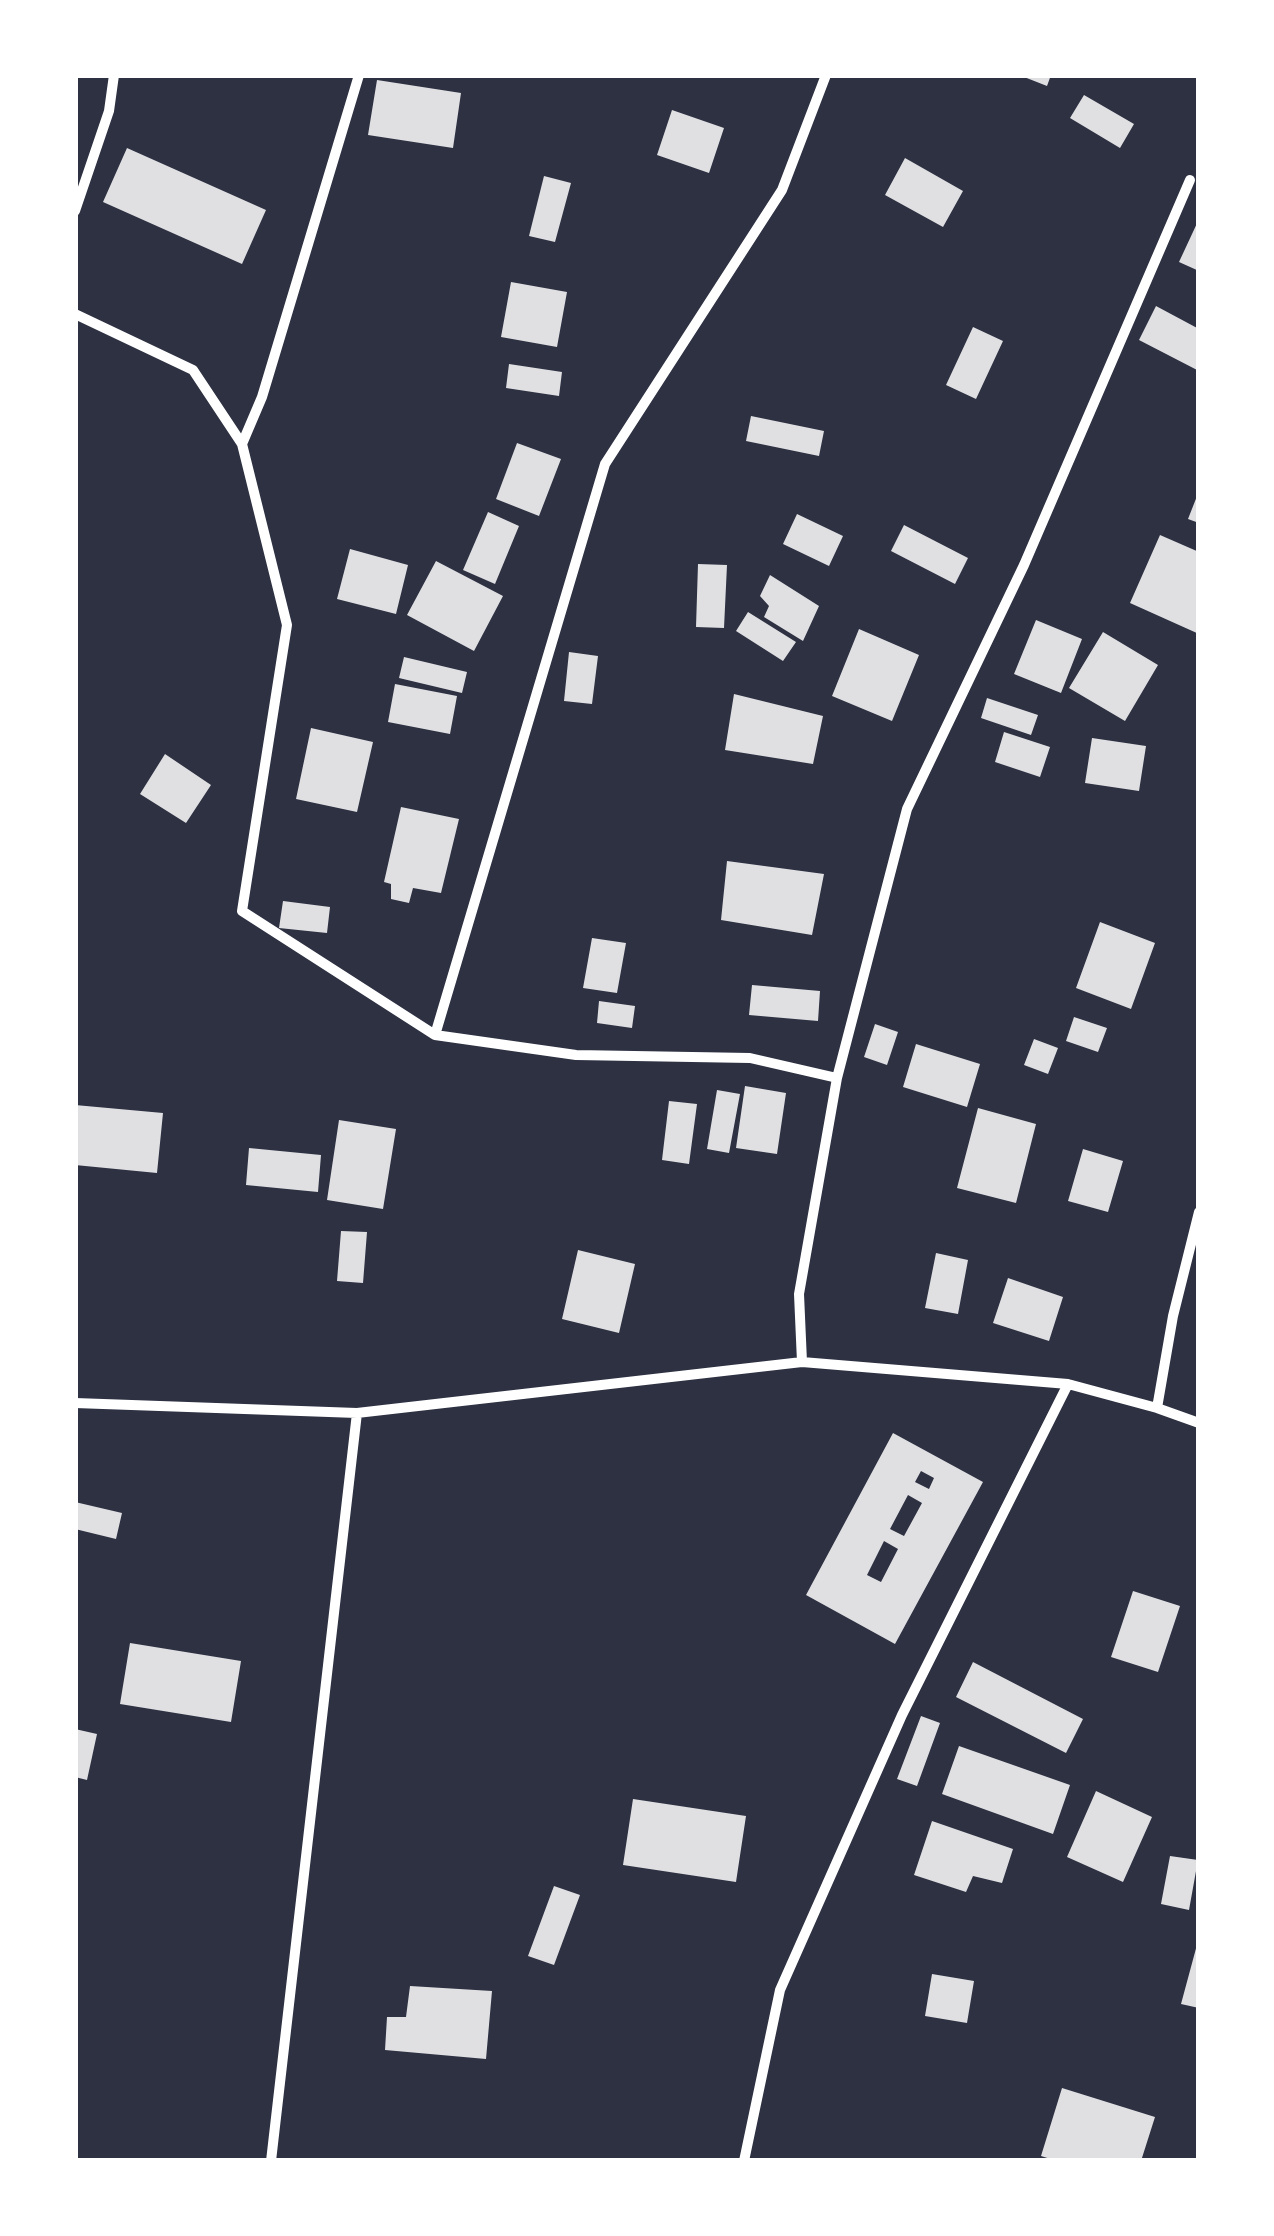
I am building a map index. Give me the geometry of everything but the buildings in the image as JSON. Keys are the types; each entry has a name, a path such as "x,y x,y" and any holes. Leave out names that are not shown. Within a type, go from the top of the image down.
{"street":[{"path":"75,211 109,111 114,75"},
{"path":"242,444 262,397 359,75"},
{"path":"434,1035 605,464 782,190 826,75"},
{"path":"802,1362 800,1294 837,1078 907,809 1024,565 1190,180"},
{"path":"75,314 192,370 242,444 286,624 242,910 434,1035 576,1055 750,1058 837,1078"},
{"path":"1158,1408 1174,1316 1199,1212"},
{"path":"75,1402 358,1414 802,1362 1068,1384 1199,1423"},
{"path":"744,2161 780,1990 902,1715 1068,1384"},
{"path":"271,2161 358,1414"}]}
